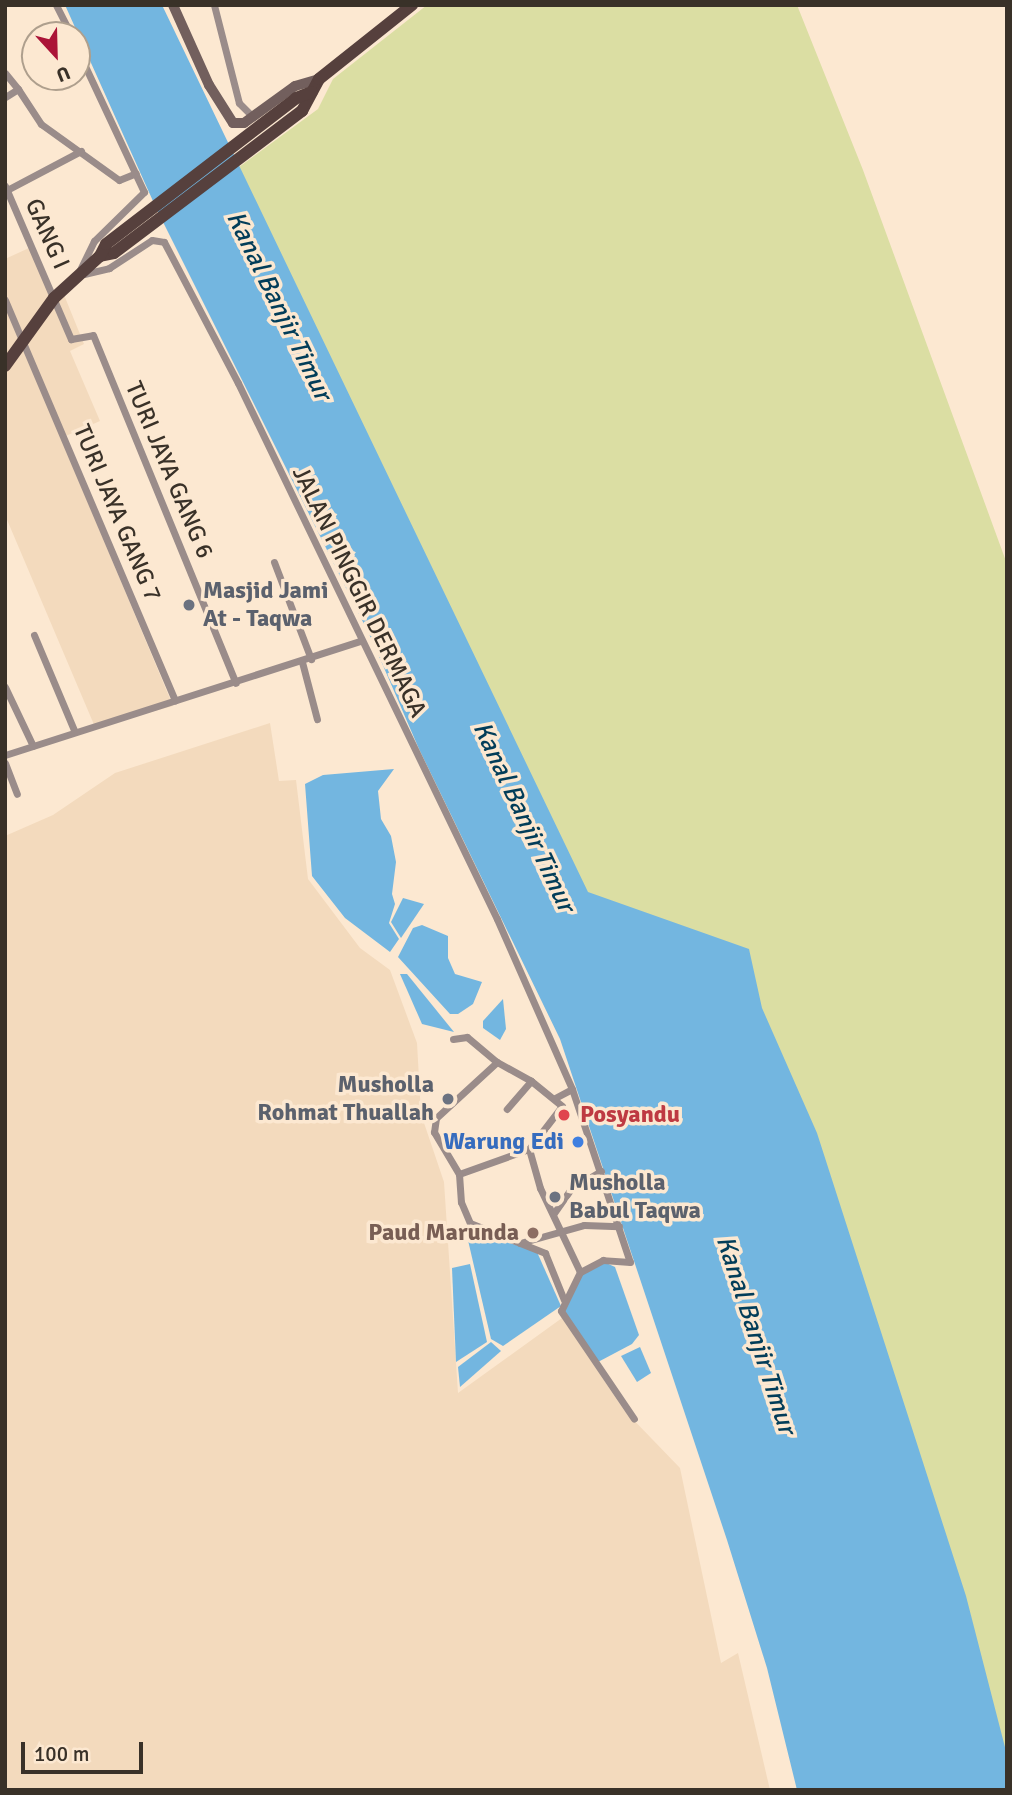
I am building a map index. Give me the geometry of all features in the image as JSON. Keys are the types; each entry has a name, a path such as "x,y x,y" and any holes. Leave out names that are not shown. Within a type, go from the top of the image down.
{"main road":[{"path":"149,218 236,161 302,111 320,79 412,5"},
{"path":"5,366 54,298 77,276 100,256 114,253 149,218 230,148 296,98 312,92"}],"street":[{"path":"57,5 64,21"},
{"path":"173,5 228,120 238,124 253,117 295,86 320,79"},
{"path":"214,5 239,103 253,117"},
{"path":"7,77 41,124 119,180 136,173"},
{"path":"77,276 94,241 142,197 136,173 91,78"},
{"path":"5,97 18,89"},
{"path":"6,189 81,151"},
{"name":"GANG I","path":"6,189 54,298"},
{"name":"JALAN PINGGIR DERMAGA","path":"77,276 109,268 152,240 166,245 361,641 557,1049 630,1262 603,1260 580,1272"},
{"name":"TURI JAYA GANG 6","path":"54,298 72,340 93,335 236,683"},
{"name":"TURI JAYA GANG 7","path":"5,300 175,701"},
{"path":"274,562 311,659"},
{"path":"34,635 74,730"},
{"path":"5,755 74,730 236,683 361,641"},
{"path":"302,662 317,719"},
{"path":"5,687 33,746"},
{"path":"5,763 17,794"},
{"path":"453,1039 467,1037 497,1062 555,1098 561,1110 529,1149 459,1174"},
{"path":"497,1062 432,1125 459,1174 461,1202 470,1223 545,1253 564,1300"},
{"path":"507,1109 531,1081"},
{"path":"555,1098 572,1088"},
{"path":"529,1149 540,1188 580,1272 564,1300 561,1311 634,1419"},
{"path":"554,1213 572,1189 601,1171"},
{"path":"519,1243 587,1224 619,1226"}],"shaded area":[{"path":"29,248 51,294 60,285 84,344 70,351 100,421 61,438 173,706 95,727 5,515 5,259"},
{"path":"270,723 279,781 296,780 308,879 360,948 390,970 417,1043 421,1114 444,1182 458,1393 562,1318 624,1410 680,1468 721,1663 738,1653 770,1790 5,1790 5,836 53,815 115,773"}],"green space":[{"path":"427,5 797,5 863,170 1007,564 1007,1765 235,170 318,109 333,79"}],"water":[{"name":"Kanal Banjir Timur","path":"65,5 162,5 588,892 749,949 762,1008 817,1133 966,1596 1007,1755 1007,1790 797,1790 767,1668 727,1540 560,1039 419,749 372,640 157,210 91,63 91,21 72,21"},
{"path":"394,769 378,791 381,819 391,836 396,862 392,894 395,904 389,923 399,939 390,952 345,918 312,876 305,784 323,775"},
{"path":"403,898 424,904 401,938 391,922"},
{"path":"422,925 448,936 448,958 455,974 482,982 473,1004 458,1014 450,1014 398,957 413,928"},
{"path":"400,974 407,974 454,1032 422,1024"},
{"path":"503,999 506,1029 500,1040 483,1028 483,1021"},
{"path":"471,1230 537,1252 561,1306 503,1346 491,1339 467,1236"},
{"path":"604,1262 615,1267 639,1335 632,1344 598,1362 562,1307 582,1275"},
{"path":"470,1264 487,1342 456,1362 452,1268"},
{"path":"491,1342 501,1351 460,1387 458,1367"},
{"path":"640,1347 651,1373 637,1382 621,1356"}],"place":[{"name":"Masjid Jami At - Taqwa","path":"189,605"},
{"name":"Musholla Rohmat Thuallah","path":"448,1099"},
{"name":"Posyandu","path":"564,1115"},
{"name":"Warung Edi","path":"578,1142"},
{"name":"Musholla Babul Taqwa","path":"555,1197"},
{"name":"Paud Marunda","path":"533,1233"}]}
